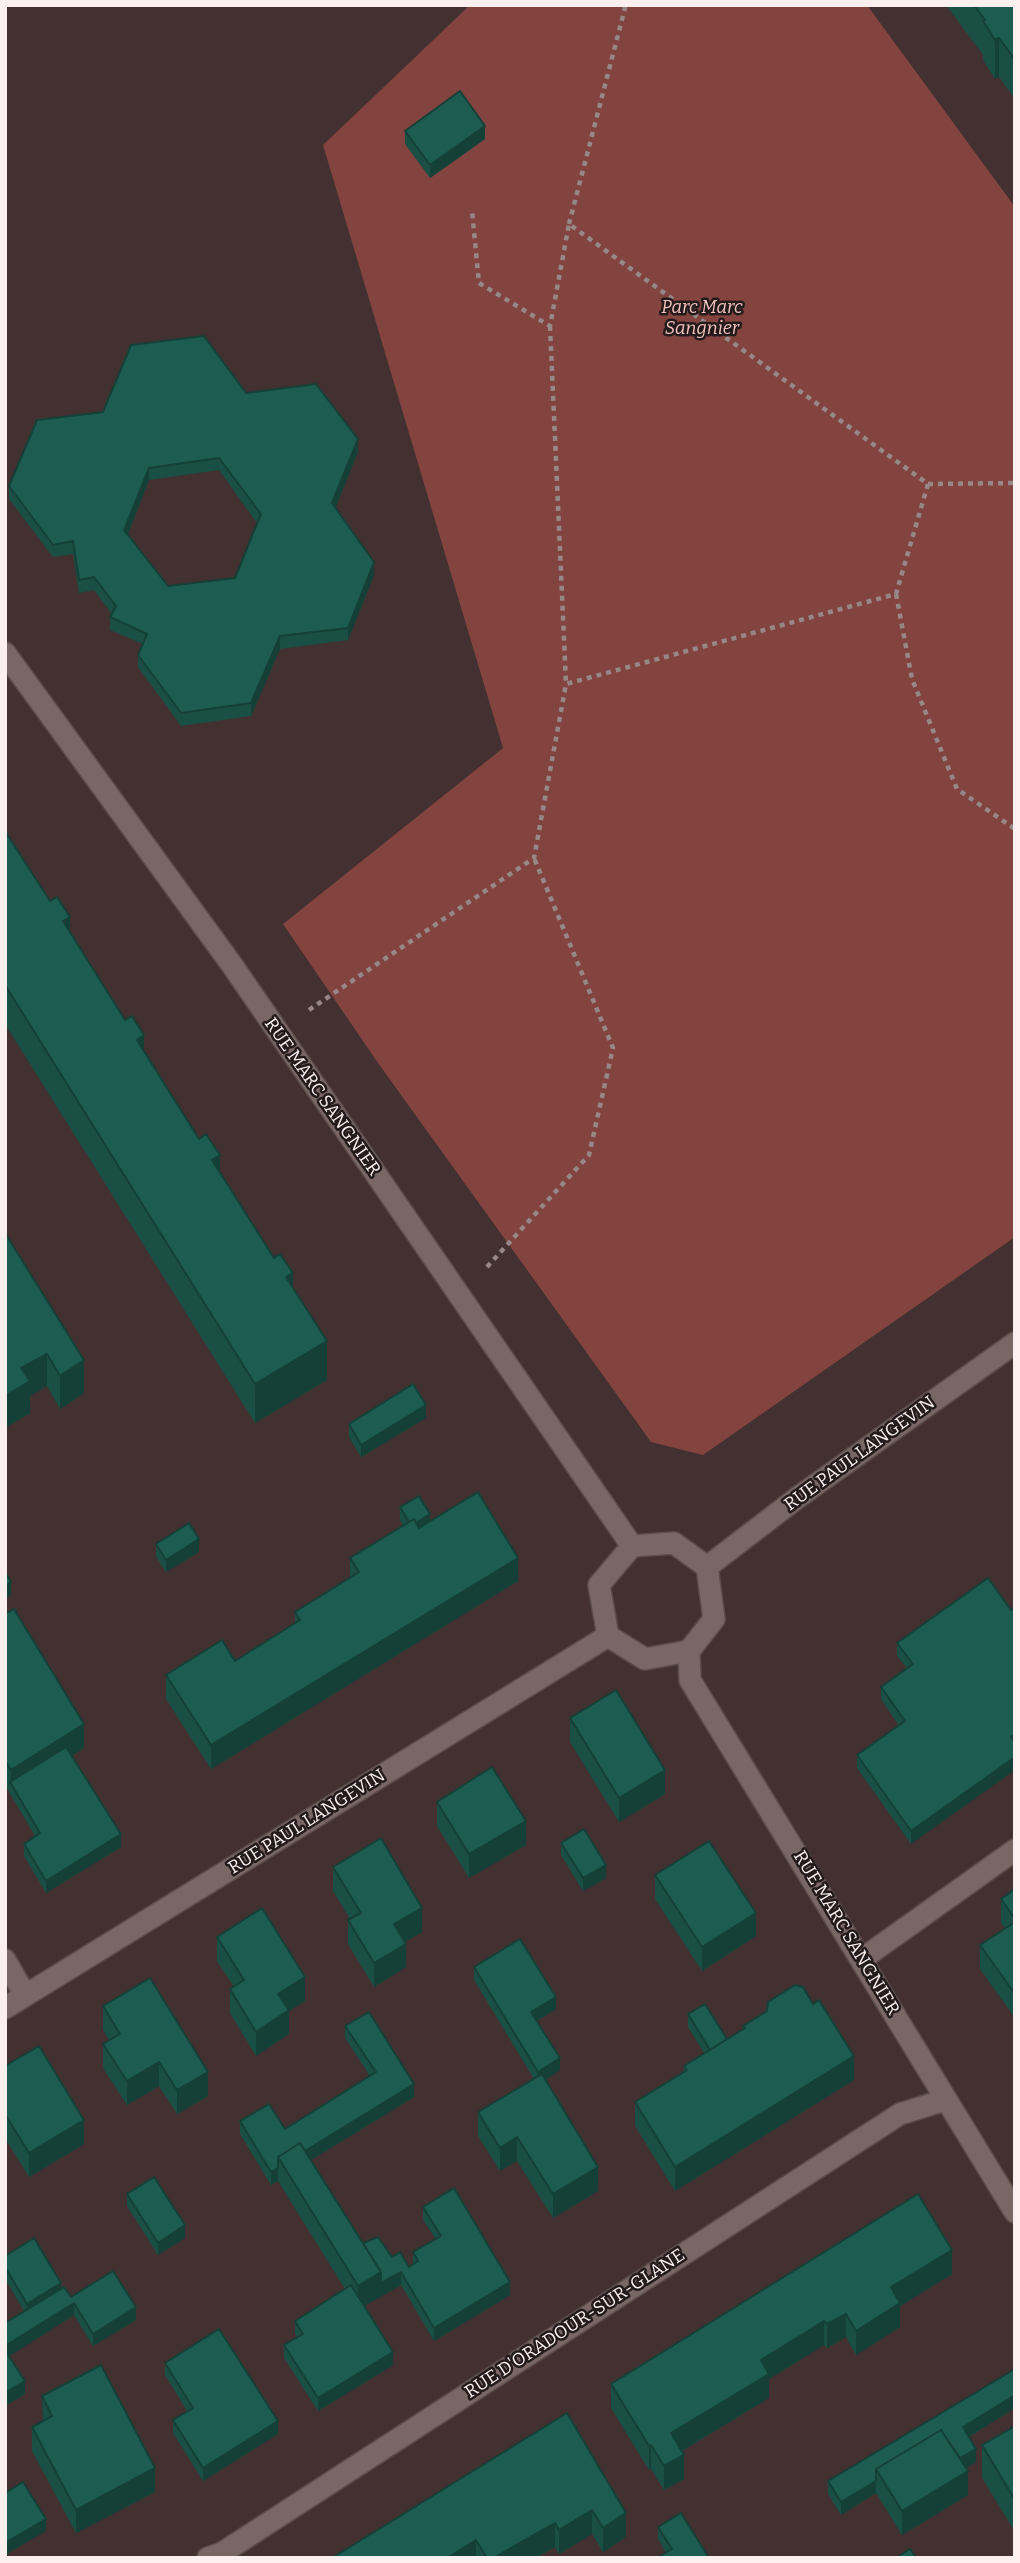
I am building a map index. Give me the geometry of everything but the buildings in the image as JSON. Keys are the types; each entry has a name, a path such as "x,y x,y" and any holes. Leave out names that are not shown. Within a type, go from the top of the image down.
{"street":[{"name":"RUE MARC SANGNIER","path":"5,653 232,965 632,1546"},
{"name":"RUE PAUL LANGEVIN","path":"707,1567 1015,1343"},
{"path":"674,1543 707,1567 714,1619 689,1651 645,1659 608,1636 599,1585 632,1546 674,1543"},
{"name":"RUE PAUL LANGEVIN","path":"5,2008 608,1636"},
{"name":"RUE MARC SANGNIER","path":"689,1651 690,1680 1015,2212"},
{"path":"862,1959 1015,1850"},
{"path":"5,1960 25,1995"},
{"name":"RUE D'ORADOUR-SUR-GLANE","path":"208,2558 222,2553 900,2114 945,2100"}],"path":[{"path":"460,1296 589,1155 613,1048 534,858 566,684 550,326 569,224 625,8 623,5"},
{"path":"472,211 479,283 550,326"},
{"path":"569,224 928,484 1015,483"},
{"path":"928,484 896,594 912,679 957,789 1015,829"},
{"path":"566,684 896,594"},
{"path":"276,1031 534,858"}],"green space":[{"name":"Parc Marc Sangnier","path":"470,5 867,5 1015,207 1015,1237 703,1455 651,1442 378,1063 283,924 503,748 323,145"}]}
